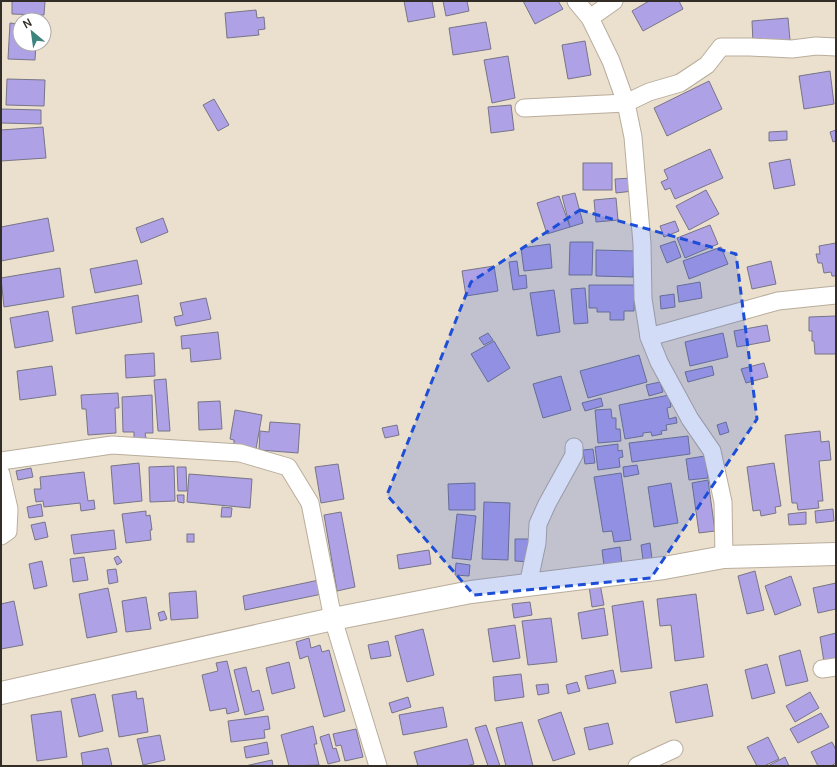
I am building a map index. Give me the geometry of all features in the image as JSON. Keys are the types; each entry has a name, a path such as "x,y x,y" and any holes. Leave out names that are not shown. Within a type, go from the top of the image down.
{"street":[{"path":"576,1 590,18 611,61 626,103 633,137 642,244 643,299 649,337 659,362 690,419 712,451 723,502 724,556"},
{"path":"590,18 614,1"},
{"path":"524,108 626,103 649,92 680,83 707,65 721,47 792,49 816,46 836,47"},
{"path":"649,337 778,301 836,294"},
{"path":"1,460 112,445 240,454 288,467 310,502 333,619 378,766"},
{"path":"528,585 537,543 538,524 547,504 574,455 574,447"},
{"path":"1,474 9,509 8,531 1,536"},
{"path":"1,693 333,619 471,592 664,568 724,556 836,554"},
{"path":"637,766 674,749"}],"highlighted area":[{"path":"580,210 736,254 757,419 651,578 474,595 387,495 471,282"}],"building":[{"path":"12,1 45,1 44,12 12,12"},
{"path":"404,1 432,1 435,17 408,22"},
{"path":"443,1 467,1 469,11 446,16"},
{"path":"523,1 558,1 563,9 535,24"},
{"path":"649,1 679,1 683,9 643,31 632,11"},
{"path":"256,10 257,18 264,17 265,29 258,30 259,35 227,38 225,13"},
{"path":"788,18 790,40 753,43 752,21"},
{"path":"486,22 491,49 453,55 449,28"},
{"path":"10,23 12,23 12,52 36,52 35,60 8,59"},
{"path":"585,41 591,75 568,79 562,45"},
{"path":"508,56 515,98 492,103 484,60"},
{"path":"830,71 834,104 804,109 799,76"},
{"path":"7,79 45,80 44,106 6,105"},
{"path":"709,81 722,109 667,136 654,108"},
{"path":"214,99 229,125 218,131 203,105"},
{"path":"511,105 514,130 491,133 488,107"},
{"path":"1,109 41,110 41,124 1,123"},
{"path":"43,127 46,158 1,161 1,130"},
{"path":"836,130 836,141 833,142 830,132"},
{"path":"787,131 787,140 769,141 769,132"},
{"path":"710,149 723,178 675,199 670,188 665,190 661,182 668,179 664,170"},
{"path":"790,159 795,185 774,189 769,163"},
{"path":"583,163 612,163 612,190 583,190"},
{"path":"632,178 633,191 616,193 615,179"},
{"path":"706,190 719,214 689,230 676,206"},
{"path":"575,193 583,223 570,227 562,196"},
{"path":"559,196 570,227 547,234 537,203"},
{"path":"616,198 618,220 596,222 594,200"},
{"path":"48,218 54,251 1,261 1,227"},
{"path":"163,218 168,232 141,243 136,228"},
{"path":"675,221 679,231 664,237 660,226"},
{"path":"710,225 718,244 685,258 677,238"},
{"path":"675,241 681,257 667,263 660,246"},
{"path":"570,242 593,242 592,275 569,275"},
{"path":"836,243 836,276 832,276 831,272 824,273 822,263 818,263 816,254 820,254 819,246"},
{"path":"550,244 552,268 524,271 521,248"},
{"path":"721,247 728,264 689,279 683,261"},
{"path":"596,250 634,251 633,277 596,276"},
{"path":"137,260 142,284 95,293 90,269"},
{"path":"517,261 519,276 526,275 527,288 513,290 509,262"},
{"path":"771,261 776,284 752,289 747,267"},
{"path":"494,266 498,291 466,296 462,271"},
{"path":"60,268 64,297 4,307 1,278"},
{"path":"700,282 702,298 679,302 677,286"},
{"path":"589,285 635,285 634,311 624,311 624,320 610,320 610,312 597,312 597,308 589,308"},
{"path":"585,288 588,323 574,324 571,289"},
{"path":"554,290 560,332 537,336 530,293"},
{"path":"674,294 675,307 661,309 660,296"},
{"path":"138,295 142,322 76,334 72,307"},
{"path":"206,298 211,319 176,326 174,317 183,315 180,303"},
{"path":"48,311 53,341 15,348 10,318"},
{"path":"836,316 836,354 815,354 814,341 812,341 812,331 809,331 809,317"},
{"path":"767,325 770,341 737,347 734,331"},
{"path":"218,332 221,359 191,362 190,348 182,349 181,336"},
{"path":"488,333 493,340 484,345 479,338"},
{"path":"723,333 728,357 690,366 685,342"},
{"path":"494,341 510,368 488,382 471,354"},
{"path":"154,353 155,376 126,378 125,355"},
{"path":"639,355 647,382 588,398 580,371"},
{"path":"764,363 768,377 746,383 741,369"},
{"path":"52,366 56,395 20,400 17,371"},
{"path":"712,366 714,375 688,382 685,372"},
{"path":"561,376 571,410 543,418 533,384"},
{"path":"166,379 170,431 158,431 154,380"},
{"path":"660,382 663,392 649,396 646,385"},
{"path":"118,393 119,408 115,408 116,433 88,435 86,409 82,409 81,395"},
{"path":"152,395 153,433 145,433 146,438 134,439 134,432 123,432 122,397"},
{"path":"669,395 671,407 667,408 669,419 676,417 677,423 666,425 667,430 661,431 662,434 652,436 651,432 643,433 643,436 625,439 619,405"},
{"path":"601,398 603,406 585,411 582,403"},
{"path":"220,401 222,429 199,430 198,402"},
{"path":"611,409 612,418 616,418 616,429 620,429 621,441 598,443 595,410"},
{"path":"235,410 262,415 256,449 234,446 234,440 230,439"},
{"path":"270,422 300,424 298,453 259,450 260,431 269,432"},
{"path":"726,422 729,432 720,435 717,425"},
{"path":"397,425 399,435 385,438 382,428"},
{"path":"820,431 821,442 829,441 831,460 819,461 823,501 818,501 819,508 798,510 797,503 792,503 785,435"},
{"path":"688,436 690,454 632,462 629,443"},
{"path":"618,444 618,451 622,450 623,457 619,458 620,467 598,470 595,447"},
{"path":"593,449 595,463 585,464 583,450"},
{"path":"705,456 708,478 689,480 686,459"},
{"path":"139,463 142,501 114,504 111,466"},
{"path":"774,463 781,506 775,507 776,513 761,516 760,510 753,511 747,467"},
{"path":"338,464 344,499 321,503 315,467"},
{"path":"637,465 639,474 624,477 623,467"},
{"path":"174,466 175,501 150,502 149,467"},
{"path":"177,467 186,467 187,491 178,491"},
{"path":"31,468 33,477 18,480 16,471"},
{"path":"84,472 88,501 94,500 95,509 81,511 80,503 44,507 43,501 36,502 34,489 41,489 40,477"},
{"path":"621,473 631,540 614,542 612,531 603,532 594,477"},
{"path":"189,474 252,479 250,508 187,502"},
{"path":"708,480 715,531 699,533 692,483"},
{"path":"475,483 475,510 449,510 448,484"},
{"path":"671,483 678,523 654,527 648,487"},
{"path":"177,495 184,495 184,503 178,502"},
{"path":"484,502 510,503 508,560 482,559"},
{"path":"41,504 43,516 29,518 27,507"},
{"path":"222,507 232,508 231,517 221,517"},
{"path":"833,509 834,521 816,523 815,511"},
{"path":"146,511 146,516 150,515 152,530 150,530 151,540 126,543 122,514"},
{"path":"341,512 355,587 337,591 324,515"},
{"path":"806,512 806,524 789,525 788,514"},
{"path":"457,514 476,516 471,560 452,558"},
{"path":"45,522 48,537 35,540 31,525"},
{"path":"114,530 116,549 74,554 71,535"},
{"path":"187,534 194,534 194,542 187,542"},
{"path":"515,539 530,539 530,562 515,561"},
{"path":"650,543 652,559 643,560 641,545"},
{"path":"620,547 622,564 604,566 602,550"},
{"path":"429,550 431,564 399,569 397,555"},
{"path":"118,556 122,562 117,565 114,558"},
{"path":"84,557 88,580 73,582 70,559"},
{"path":"42,561 47,586 34,589 29,564"},
{"path":"456,563 470,565 469,576 455,575"},
{"path":"116,569 118,582 109,584 107,570"},
{"path":"755,571 764,610 747,614 738,576"},
{"path":"791,576 801,605 775,615 765,586"},
{"path":"319,580 322,594 245,610 243,596"},
{"path":"836,583 836,609 818,613 813,588"},
{"path":"600,584 604,605 592,607 589,586"},
{"path":"108,588 117,632 87,638 79,594"},
{"path":"196,591 198,618 171,620 169,593"},
{"path":"696,594 704,657 675,661 671,625 660,626 657,599"},
{"path":"146,597 151,629 126,632 122,601"},
{"path":"14,601 23,645 1,649 1,604"},
{"path":"643,601 652,668 621,672 612,606"},
{"path":"530,602 532,615 514,618 512,604"},
{"path":"604,608 608,635 582,639 578,613"},
{"path":"164,611 167,619 160,621 158,613"},
{"path":"551,618 557,662 528,665 522,621"},
{"path":"515,625 520,658 493,662 488,629"},
{"path":"423,629 434,675 407,682 395,636"},
{"path":"836,633 836,660 824,662 820,637"},
{"path":"309,638 311,648 320,645 322,652 329,650 345,711 324,717 308,656 300,659 296,642"},
{"path":"388,641 391,656 371,659 368,645"},
{"path":"800,650 808,681 786,686 779,656"},
{"path":"227,661 239,711 227,714 226,708 210,711 202,675 218,671 216,663"},
{"path":"289,662 295,688 272,694 266,668"},
{"path":"767,664 775,693 752,699 745,670"},
{"path":"246,667 252,692 259,690 264,710 245,715 234,670"},
{"path":"613,670 616,683 588,689 585,676"},
{"path":"521,674 524,697 495,701 493,677"},
{"path":"577,682 580,691 568,694 566,685"},
{"path":"548,684 549,693 538,695 536,685"},
{"path":"707,684 713,716 676,723 670,692"},
{"path":"136,691 137,699 143,698 148,732 119,737 112,695"},
{"path":"810,692 819,708 795,722 786,706"},
{"path":"95,694 103,731 79,737 71,699"},
{"path":"408,697 411,707 392,713 389,703"},
{"path":"443,707 447,727 403,735 399,715"},
{"path":"61,711 67,757 37,761 31,715"},
{"path":"561,712 575,754 553,761 538,720"},
{"path":"821,713 829,727 798,743 790,729"},
{"path":"268,716 270,729 264,730 265,738 231,742 228,721"},
{"path":"522,722 533,766 506,766 496,728"},
{"path":"608,723 613,744 589,750 584,728"},
{"path":"486,725 500,766 488,766 475,728"},
{"path":"313,726 317,744 314,744 319,765 289,766 281,735"},
{"path":"356,729 363,757 345,761 341,745 336,746 333,734"},
{"path":"329,734 333,749 336,748 340,761 328,764 320,737"},
{"path":"160,735 165,760 143,765 137,739"},
{"path":"768,737 779,759 764,766 757,766 747,747"},
{"path":"467,739 474,764 466,766 418,766 414,752"},
{"path":"267,742 269,754 246,758 244,747"},
{"path":"832,742 836,750 836,763 831,766 818,766 811,752"},
{"path":"108,748 112,766 83,766 81,753"},
{"path":"785,757 789,766 768,766"},
{"path":"272,760 273,766 245,766"}]}
